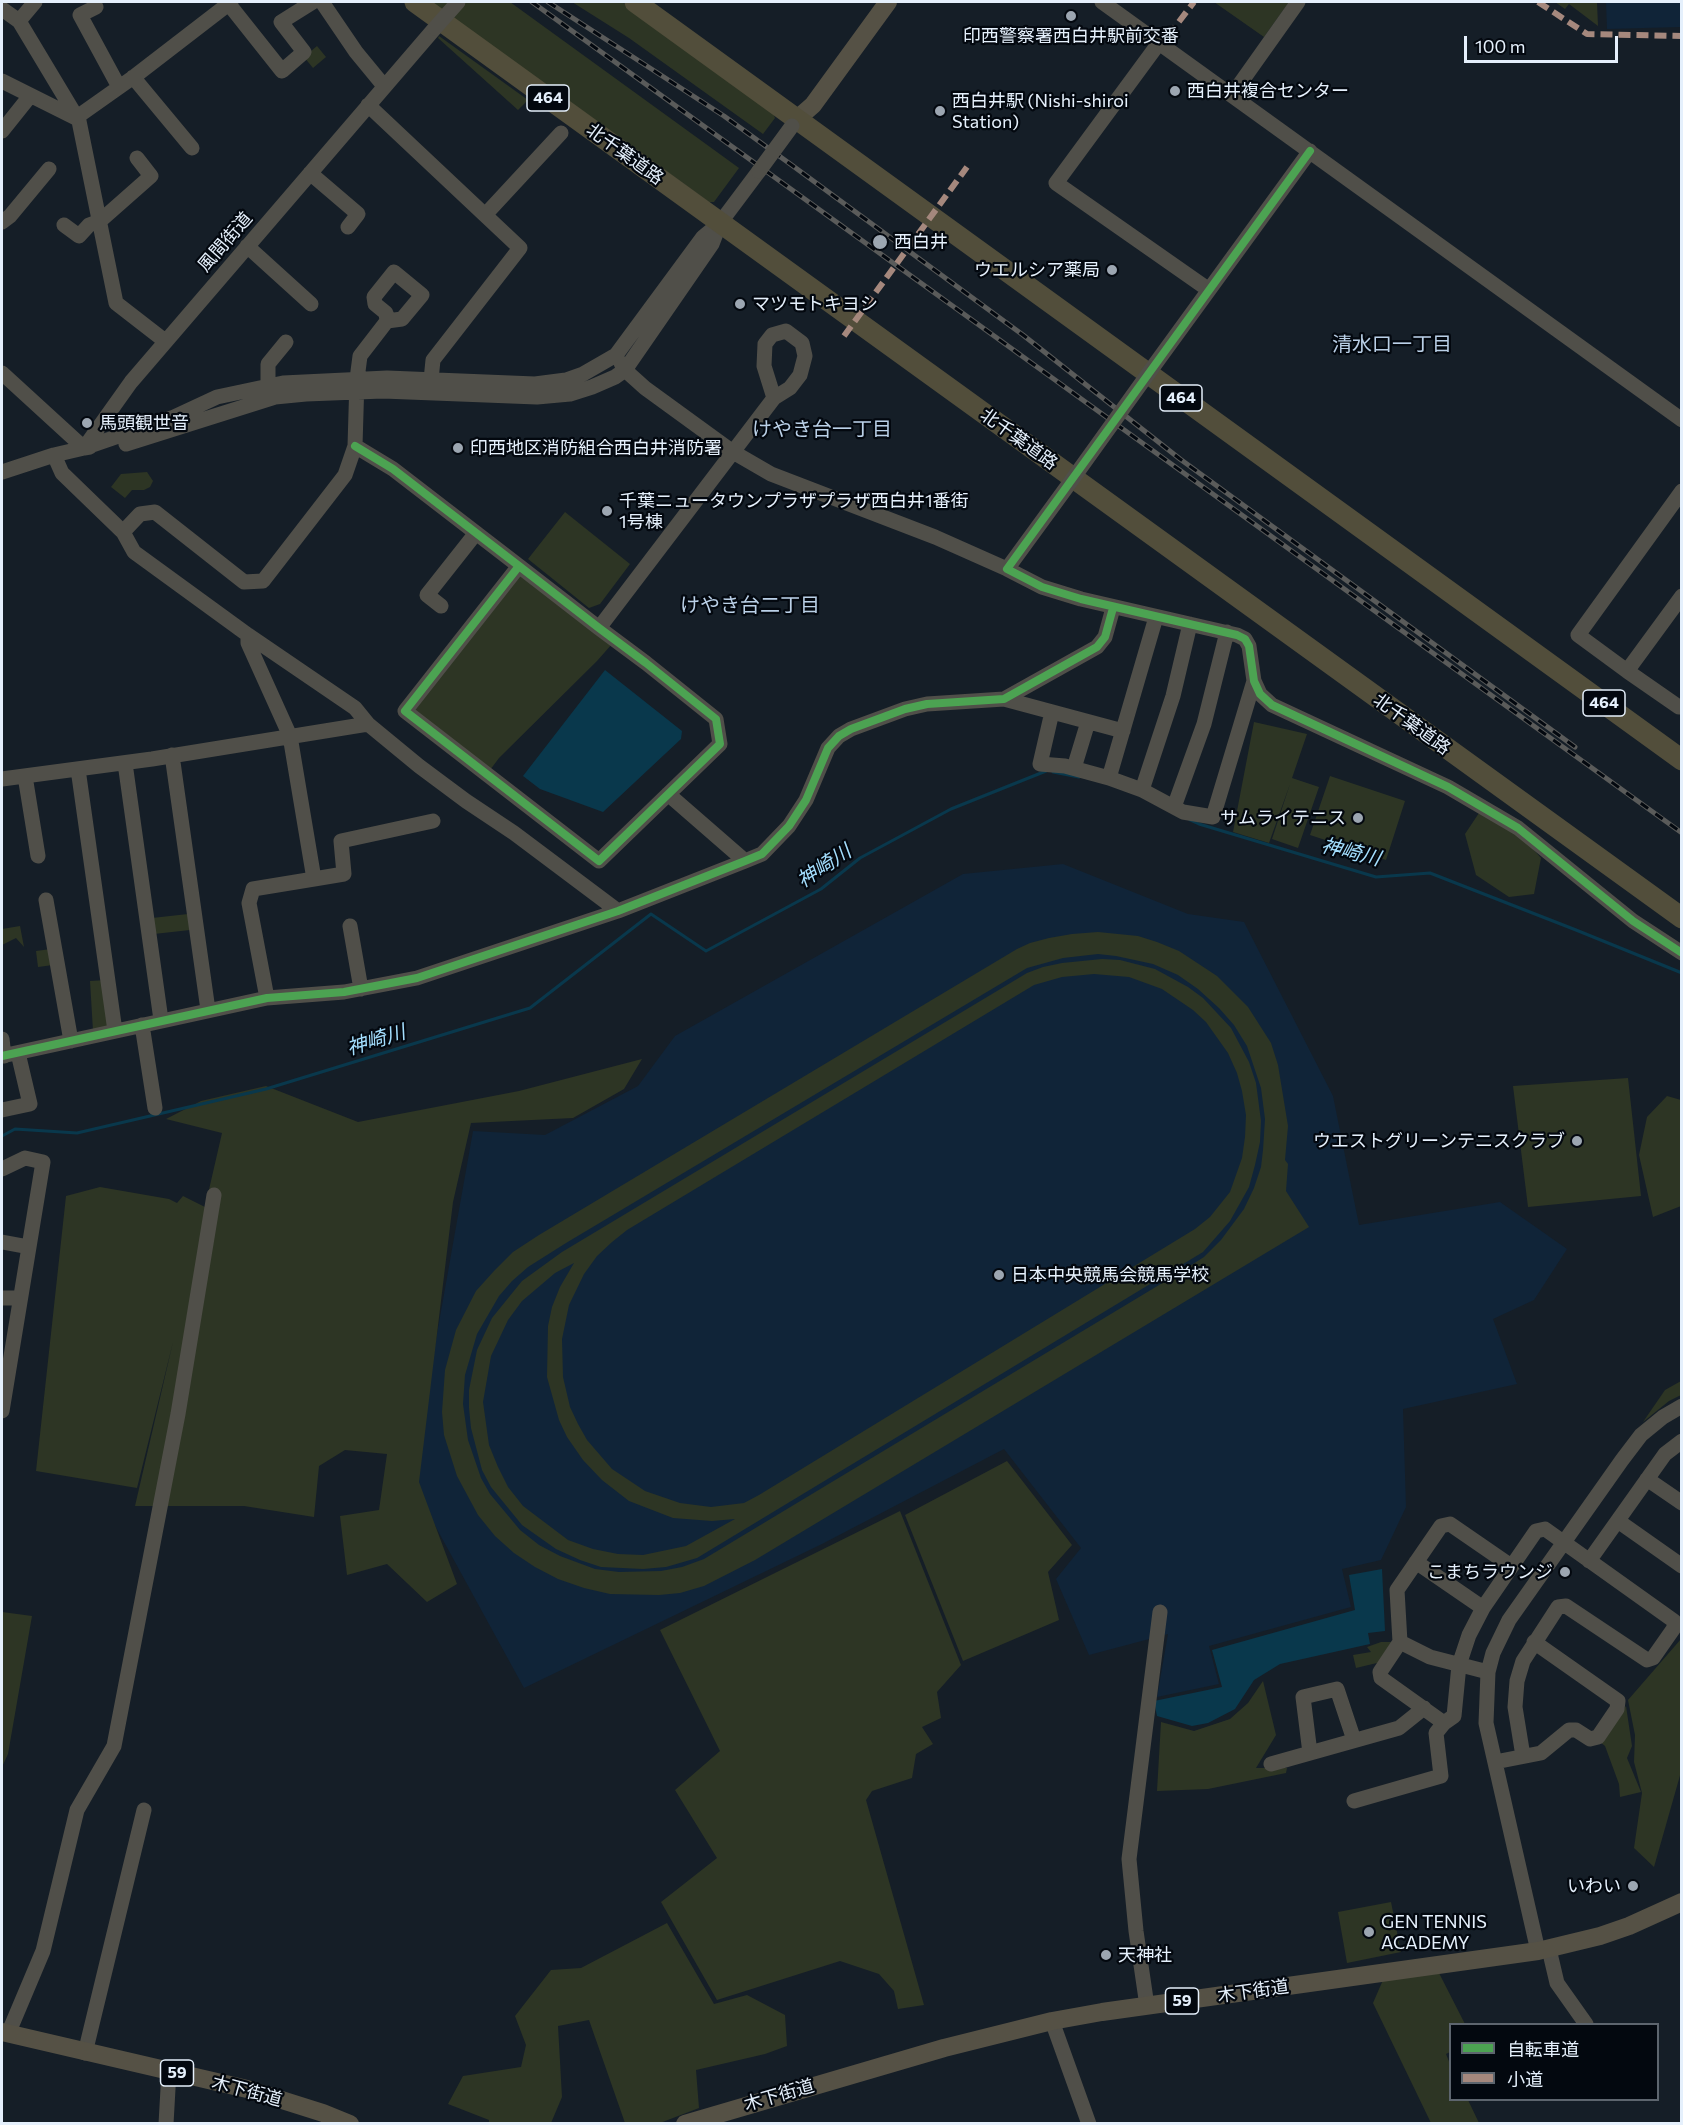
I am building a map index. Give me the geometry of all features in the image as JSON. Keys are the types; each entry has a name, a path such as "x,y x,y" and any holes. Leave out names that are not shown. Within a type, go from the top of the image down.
{"highway":[{"name":"北千葉道路","path":"415,2 723,219 1682,918"},
{"name":"464","path":"635,2 795,123 1682,760"}],"main road":[{"path":"795,123 803,98 873,2"},
{"path":"795,123 813,105 888,2"},
{"name":"木下街道","path":"685,2124 932,2051 1052,2021 1544,1950 1629,1926 1682,1902"},
{"name":"木下街道","path":"5,2033 279,2098 350,2124"}],"street":[{"path":"19,21 35,2"},
{"path":"78,118 229,2 282,70 304,52 281,22 313,2"},
{"path":"322,2 356,52 384,86"},
{"name":"風間街道","path":"84,448 131,382 165,341 458,2"},
{"path":"1102,2 1682,420"},
{"path":"1232,95 1298,2"},
{"path":"96,7 80,15 119,87"},
{"path":"2,9 19,21 78,118 116,303 165,341"},
{"path":"1159,43 1056,183 1209,290"},
{"path":"133,77 192,148"},
{"path":"2,81 78,118"},
{"path":"2,131 30,96"},
{"path":"368,105 520,248 433,360 431,380"},
{"path":"2,373 84,448 126,444 275,398 357,386 387,378 548,383 584,374 616,355 703,237 723,219 795,123"},
{"path":"485,215 561,133"},
{"path":"1008,569 1310,151"},
{"path":"64,225 80,236 89,225 100,221 151,176 136,158"},
{"path":"2,222 10,216 49,169"},
{"path":"310,172 358,214 348,227"},
{"path":"2,472 84,448 174,417 218,397 283,383 357,386 384,391 550,397 570,394 591,387 625,370 712,244 723,219"},
{"path":"247,246 310,304"},
{"path":"123,532 140,514 155,512 244,582 263,581 345,475 355,446 360,356 387,321"},
{"path":"268,386 268,364 286,342"},
{"path":"616,355 625,370 645,388 733,452 781,478 935,537 1008,569 1042,587 1113,608 1227,632 1245,639 1249,646 1254,681 1260,694 1272,705 1448,788 1518,828 1633,921 1682,953"},
{"path":"599,628 774,398"},
{"path":"355,446 393,469 519,566 716,719 720,744 599,861 405,711 519,566"},
{"path":"54,455 62,473 123,532 134,552 248,635 355,708 368,724 466,801 514,833 618,911"},
{"path":"1681,707 1578,635 1682,491"},
{"path":"441,606 427,595 476,533"},
{"path":"1627,671 1682,596"},
{"path":"1004,699 1097,647 1105,637 1113,608"},
{"path":"1109,778 1156,617"},
{"path":"1143,790 1173,696 1190,624"},
{"path":"1174,807 1204,724 1227,632"},
{"path":"248,635 248,644 290,736 314,879"},
{"path":"1052,712 1040,764 1065,766 1109,778 1143,790 1183,812 1213,818 1254,681"},
{"path":"8,1055 267,998 344,992 417,978 618,911 762,854 789,826 806,800 828,748 839,736 851,729 905,709 927,704 1004,699 1123,731"},
{"path":"1074,768 1088,722"},
{"path":"2,779 124,763 368,724"},
{"path":"172,755 207,1010"},
{"path":"124,763 161,1020"},
{"path":"78,769 116,1031"},
{"path":"25,776 38,856"},
{"path":"668,794 745,861"},
{"path":"267,998 249,903 253,889 344,874 341,841 433,821"},
{"path":"46,900 71,1041"},
{"path":"351,926 361,989"},
{"path":"142,1025 154,1108"},
{"path":"2,1039 30,1104 2,1110"},
{"path":"2,1169 25,1158 43,1162 20,1299 6,1357 2,1408"},
{"path":"5,2033 43,1951 76,1810 114,1746 178,1414 214,1195"},
{"path":"2,1242 29,1247"},
{"path":"2,1298 20,1299"},
{"path":"1586,2023 1557,1983 1544,1950 1486,1724 1488,1672 1493,1653 1509,1620 1641,1435 1663,1417 1682,1406"},
{"path":"1589,1561 1665,1454 1682,1441"},
{"path":"1647,1479 1682,1503"},
{"path":"1618,1521 1682,1566"},
{"path":"1444,1723 1381,1677 1380,1672 1400,1642 1397,1590 1442,1526 1450,1524 1511,1566"},
{"path":"1354,1801 1441,1776 1436,1733 1454,1716 1460,1665 1469,1635 1483,1608 1536,1531 1545,1529 1674,1621 1674,1628 1653,1658 1647,1660 1566,1606 1558,1607 1523,1661 1517,1681 1515,1707 1523,1756"},
{"path":"1416,1562 1483,1608"},
{"path":"1147,2006 1136,1931 1130,1859 1160,1612"},
{"path":"1400,1642 1430,1657 1488,1672"},
{"path":"1495,1762 1541,1753 1569,1730 1576,1730 1590,1739 1598,1737 1617,1710 1618,1701 1534,1642"},
{"path":"1310,1753 1303,1697 1337,1689 1354,1740"},
{"path":"1271,1764 1399,1728 1424,1708"},
{"path":"85,2053 144,1810"},
{"path":"1052,2021 1089,2124"},
{"path":"166,2124 169,2072"}],"shaded area":[{"path":"1606,2 1681,2 1681,27 1607,29"},
{"path":"605,670 682,731 681,739 603,812 540,789 523,776"},
{"name":"日本中央競馬会競馬学校","path":"1063,864 1188,914 1244,922 1333,1096 1359,1225 1500,1202 1567,1249 1534,1300 1493,1319 1517,1384 1403,1409 1406,1507 1381,1560 1342,1569 1351,1607 1209,1646 1219,1684 1157,1697 1168,1634 1089,1655 1056,1579 1081,1548 1004,1449 822,1544 524,1688 415,1489 416,1452 473,1131 545,1135 638,1086 675,1036 963,874"},
{"path":"1382,1569 1385,1631 1368,1633 1370,1644 1280,1664 1254,1680 1235,1709 1208,1723 1192,1726 1157,1716 1154,1701 1222,1687 1212,1650 1355,1610 1349,1575"}],"green space":[{"path":"431,2 510,2 739,168 714,202 709,202"},
{"path":"572,2 622,2 772,110 775,118 763,134 629,38"},
{"path":"1214,2 1289,2 1264,37"},
{"path":"1555,2 1597,2 1598,26 1569,4 1565,9"},
{"path":"439,36 528,100 518,110 438,38"},
{"path":"317,46 326,57 313,68 304,57"},
{"path":"147,472 153,481 150,487 144,490 132,490 125,498 111,487 121,474"},
{"path":"565,512 630,564 600,604 589,608 528,559"},
{"path":"516,576 525,576 612,644 499,758 490,770 416,712 416,705"},
{"path":"1254,722 1307,734 1292,778 1319,787 1298,848 1272,839 1290,784 1269,843 1233,832"},
{"name":"サムライテニス","path":"1330,776 1405,801 1386,860 1310,835"},
{"path":"1479,813 1517,831 1541,858 1534,894 1509,897 1476,875 1465,834"},
{"path":"188,914 190,930 154,934 152,918"},
{"path":"20,926 24,947 16,938 2,945 2,929"},
{"path":"1098,932 1138,936 1179,951 1217,976 1248,1007 1271,1043 1278,1065 1288,1126 1285,1160 1288,1164 1286,1191 1309,1227 755,1560 704,1586 680,1593 659,1595 610,1594 584,1588 558,1579 535,1567 495,1536 478,1515 457,1476 444,1435 442,1412 445,1370 456,1330 476,1291 494,1271 513,1252 539,1235 1017,949 1030,943 1072,934","holes":["1098,954 1153,964 1178,975 1219,1008 1234,1025 1247,1046 1261,1088 1265,1119 1263,1150 1261,1167 1254,1188 1244,1209 1221,1240 1204,1257 704,1559 661,1571 619,1572 595,1569 560,1556 539,1545 520,1530 490,1494 481,1478 468,1440 463,1404 465,1375 477,1334 499,1296 512,1281 528,1267 566,1243 1027,968 1063,958"]},
{"path":"51,949 53,965 38,967 36,951"},
{"path":"1102,959 1120,960 1155,969 1203,998 1231,1028 1249,1062 1256,1083 1261,1121 1260,1142 1255,1165 1249,1187 1230,1221 1203,1252 697,1558 666,1567 643,1569 601,1567 556,1549 522,1525 491,1487 482,1470 471,1428 469,1390 477,1350 492,1318 522,1281 562,1252 1027,973 1062,963","holes":["1094,974 1129,977 1162,989 1193,1010 1206,1022 1228,1053 1242,1091 1246,1115 1245,1137 1242,1158 1230,1192 1210,1217 1195,1229 744,1503 711,1507 680,1503 645,1491 612,1469 587,1440 578,1424 570,1407 563,1377 562,1339 569,1305 584,1274 597,1256 627,1230 1034,985 1062,977","574,1263 560,1287 548,1326 547,1377 559,1420 567,1437 583,1460 602,1480 629,1501 673,1518 712,1521 735,1519 686,1546 643,1555 618,1554 593,1549 568,1540 523,1506 508,1487 489,1445 483,1402 491,1356 508,1320 522,1301 555,1273"]},
{"path":"107,980 110,1027 93,1031 90,981"},
{"path":"642,1059 624,1089 573,1118 471,1123 453,1202 419,1482 457,1584 427,1602 387,1564 347,1575 340,1516 379,1510 387,1454 345,1450 319,1466 314,1517 244,1506 135,1506 173,1342 137,1488 36,1471 66,1196 100,1187 169,1199 177,1203 183,1196 205,1207 222,1133 166,1119 201,1101 266,1086 358,1122 519,1091"},
{"name":"ウエストグリーンテニスクラブ","path":"1628,1078 1641,1196 1528,1207 1513,1086"},
{"path":"1667,1096 1681,1100 1681,1206 1653,1217 1639,1155 1647,1117"},
{"path":"1681,1381 1681,1395 1669,1401 1643,1422 1665,1390"},
{"path":"1007,1461 1072,1545 1048,1572 1059,1620 963,1661 905,1515"},
{"path":"900,1511 961,1665 937,1692 941,1718 922,1727 933,1744 916,1754 912,1778 872,1791 866,1800 924,2005 898,2009 894,1991 879,1974 840,1961 717,2000 661,1902 717,1858 675,1790 720,1751 660,1630"},
{"path":"2,1612 32,1616 8,1754 2,1767"},
{"path":"1681,1639 1681,1772 1654,1867 1634,1848 1642,1793 1634,1762 1635,1735 1628,1700"},
{"path":"1381,1642 1394,1642 1381,1662 1356,1668 1353,1655 1371,1652 1367,1647"},
{"path":"1263,1681 1276,1735 1256,1768 1287,1768 1286,1773 1208,1789 1157,1791 1161,1722 1194,1731 1230,1719 1248,1703"},
{"path":"1626,1706 1632,1746 1627,1758 1641,1792 1620,1797 1619,1784 1605,1746 1600,1742"},
{"name":"GEN TENNIS ACADEMY","path":"1391,1902 1401,1952 1347,1963 1338,1912"},
{"path":"667,1923 714,2004 747,1995 785,2015 787,2046 765,2054 696,2070 699,2108 660,2123 625,2123 589,2020 558,2026 562,2097 551,2123 489,2123 489,2120 448,2104 463,2076 521,2067 526,2045 515,2016 551,1970 581,1968"},
{"path":"1439,1973 1464,2023 1449,2023 1449,2052 1446,2054 1449,2062 1449,2101 1468,2101 1479,2123 1431,2123 1373,2003 1383,1980"}],"waterway":[{"name":"神崎川","path":"2,1136 15,1129 77,1133 266,1089 530,1008 651,914 706,951 821,889 860,858 951,809 1046,771"},
{"name":"神崎川","path":"1053,772 1079,777"},
{"name":"神崎川","path":"1190,820 1376,877 1430,873 1682,973"}],"railway":[{"path":"532,2 1682,833"},
{"path":"548,2 724,116 793,166 1023,335 1180,459 1575,747"}],"marked path":[{"path":"1168,36 1194,2"},
{"path":"1538,2 1587,34 1682,36"},
{"path":"844,336 967,167"}],"cycle path":[{"path":"1310,151 1007,569 1042,587 1081,599 1237,635 1245,639 1249,646 1254,681 1260,694 1272,705 1448,787 1518,828 1633,921 1682,953"},
{"path":"355,446 393,469 646,663 716,719 720,744 599,861 405,711 519,566"},
{"path":"2,1056 267,998 344,992 417,978 618,911 745,861 762,854 789,826 806,800 828,748 839,736 851,729 905,709 927,704 1004,699 1097,647 1105,637 1113,608"}],"place":[{"name":"印西警察署西白井駅前交番","path":"1071,16"},
{"name":"西白井複合センター","path":"1175,91"},
{"name":"西白井駅 (Nishi-shiroi Station)","path":"940,111"},
{"name":"西白井","path":"880,242"},
{"name":"ウエルシア薬局","path":"1112,270"},
{"name":"マツモトキヨシ","path":"740,304"},
{"name":"馬頭観世音","path":"87,423"},
{"name":"印西地区消防組合西白井消防署","path":"458,448"},
{"name":"千葉ニュータウンプラザプラザ西白井1番街 1号棟","path":"607,511"},
{"name":"サムライテニス","path":"1358,818"},
{"name":"ウエストグリーンテニスクラブ","path":"1577,1141"},
{"name":"日本中央競馬会競馬学校","path":"999,1275"},
{"name":"こまちラウンジ","path":"1565,1572"},
{"name":"いわい","path":"1633,1886"},
{"name":"GEN TENNIS ACADEMY","path":"1369,1932"},
{"name":"天神社","path":"1106,1955"}],"district":[{"name":"清水口一丁目","path":"1392,344"},
{"name":"けやき台一丁目","path":"822,429"},
{"name":"けやき台二丁目","path":"750,605"}]}
